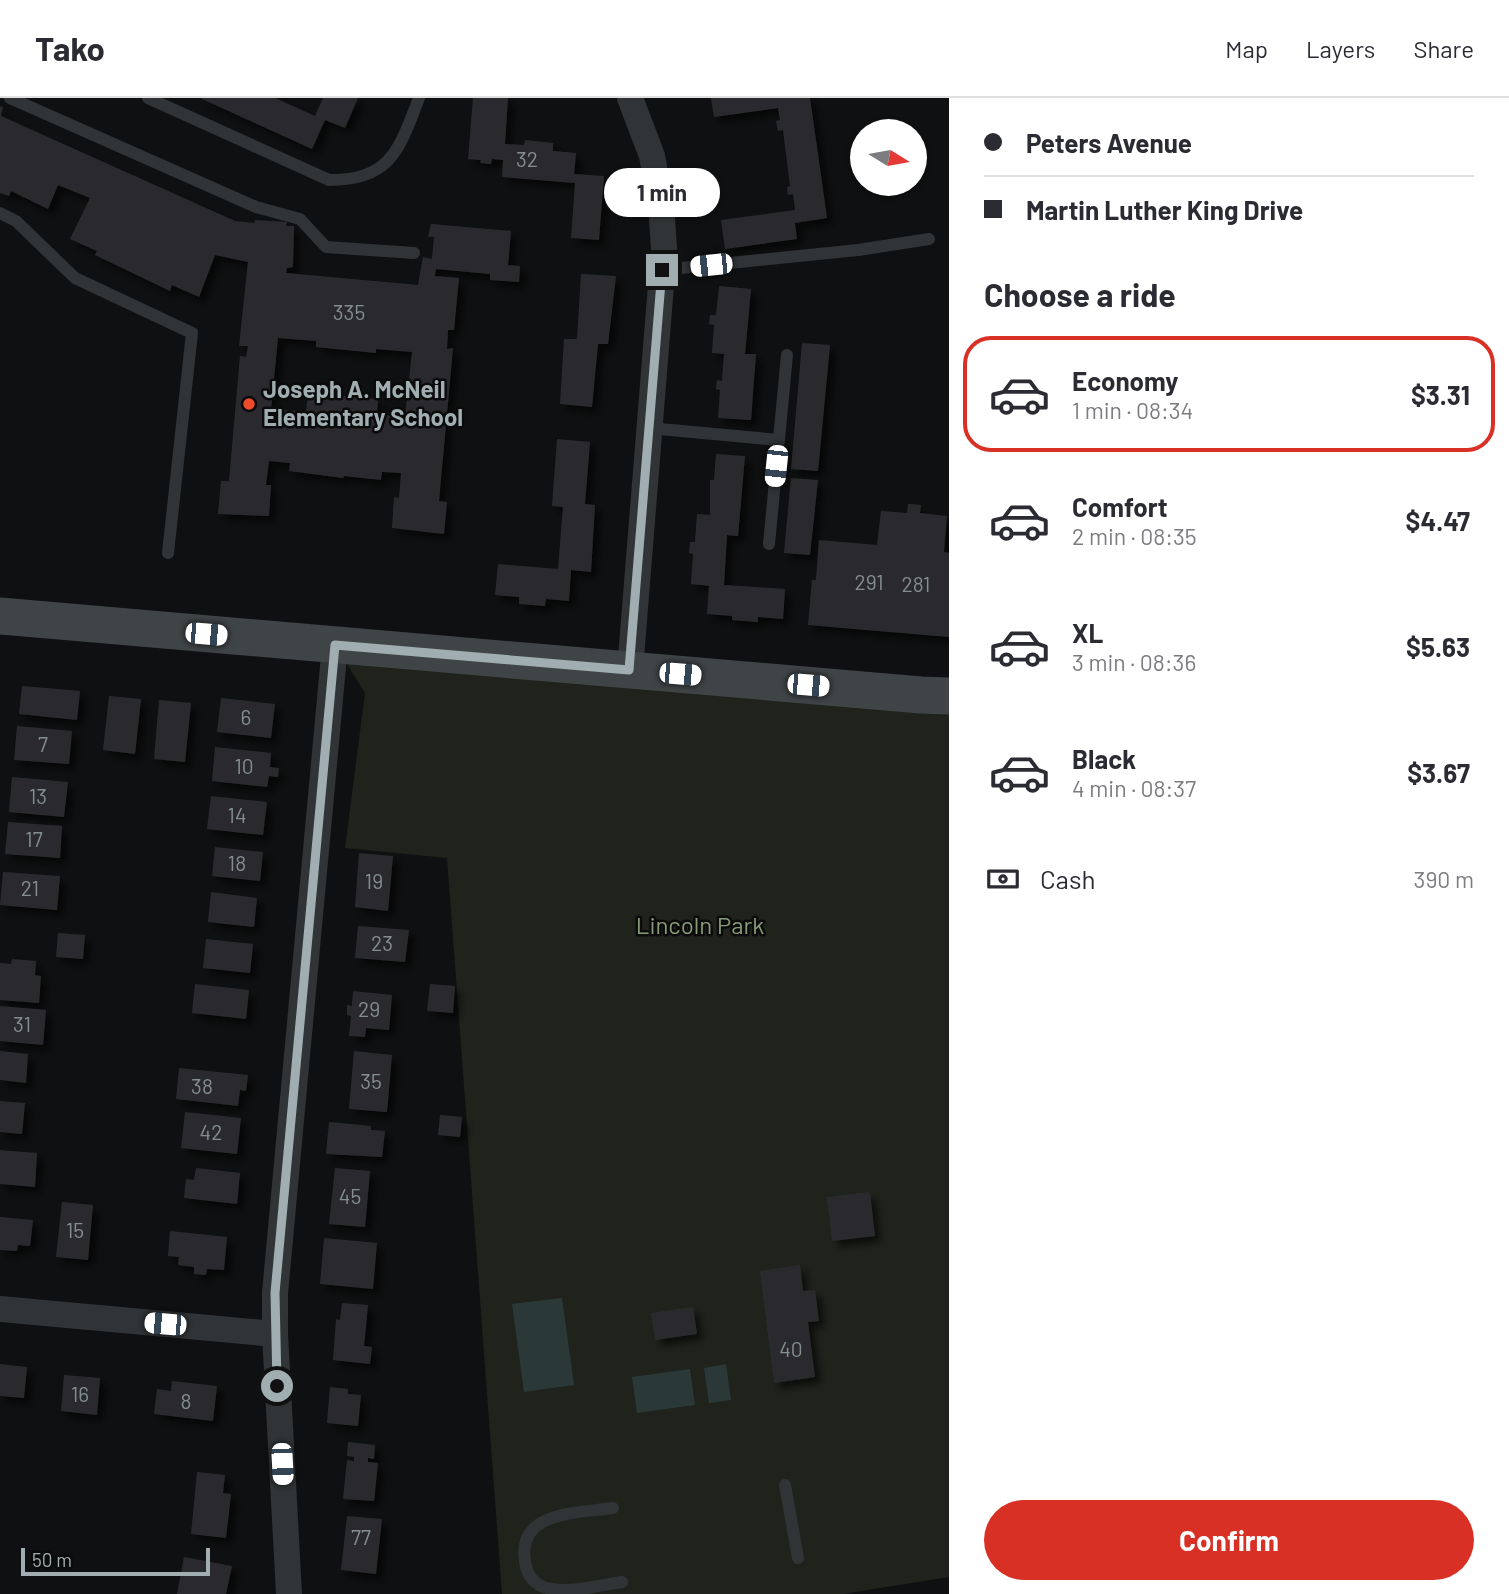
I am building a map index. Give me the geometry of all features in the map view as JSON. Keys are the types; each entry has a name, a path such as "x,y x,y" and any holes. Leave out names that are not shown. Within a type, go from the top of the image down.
{"main road":[{"path":"0,615 949,696"}],"street":[{"path":"629,670 664,248 661,204 652,156 630,98"},
{"path":"289,1594 275,1293 335,645"},
{"path":"0,1309 275,1334"}],"lane":[{"path":"10,98 256,207 300,219 326,247 414,253"},
{"path":"148,98 328,180 352,180 376,171 394,155 419,98"},
{"path":"0,213 16,221 46,247 75,278 192,333 169,553"},
{"path":"662,270 929,240"},
{"path":"769,544 787,355"},
{"path":"649,428 779,440"},
{"path":"785,1485 799,1558"},
{"path":"612,1508 557,1516 538,1524 527,1536 523,1551 525,1566 532,1580 546,1588 562,1590 622,1582"}],"green space":[{"name":"Lincoln Park","path":"335,645 949,696 949,1577 843,1594 502,1594 447,858 345,848 365,693"}],"shaded area":[{"path":"562,1298 574,1385 524,1392 512,1304"},
{"path":"726,1364 731,1400 709,1403 704,1368"},
{"path":"690,1369 695,1405 637,1413 632,1377"}],"building":[{"path":"200,98 275,98 315,116 323,98 358,98 345,128 325,120 312,149"},
{"path":"473,98 508,98 505,144 524,145 525,140 553,143 553,151 576,153 574,174 604,176 599,240 571,238 575,183 502,177 503,160 492,159 491,164 468,159"},
{"path":"711,98 810,98 827,218 795,223 797,239 725,249 721,220 795,210 793,194 788,195 787,187 790,186 783,130 778,131 776,121 780,120 778,108 714,117"},
{"path":"0,106 3,107 1,116 235,221 287,222 286,226 294,226 293,267 287,268 286,273 418,285 423,257 432,259 434,237 428,237 431,224 511,231 508,265 520,266 519,282 490,280 490,274 436,269 435,276 459,278 454,330 448,330 447,349 453,348 439,501 447,502 444,534 392,528 394,497 399,498 401,473 382,472 381,480 343,478 289,471 290,463 269,461 266,485 271,485 269,516 218,514 221,481 229,481 240,356 246,357 248,346 239,346 248,262 215,255 199,297 172,285 170,291 95,255 97,251 70,239 90,198 58,185 48,209 11,191 9,196 0,193","holes":["278,338 316,341 316,347 376,353 376,349 412,352 405,417 377,414 378,399 308,393 306,412 271,409"]},
{"path":"581,274 616,276 608,344 598,344 592,407 560,404 564,339 577,339"},
{"path":"719,286 751,289 745,354 756,354 751,420 718,418 720,390 716,389 717,380 722,381 724,354 712,353 714,325 709,324 710,315 716,315"},
{"path":"802,343 830,345 818,471 791,469"},
{"path":"557,439 590,442 585,504 595,505 591,572 571,570 569,601 546,599 545,606 519,604 519,597 495,595 498,564 558,569 563,507 552,506"},
{"path":"716,454 745,456 738,536 727,535 724,585 785,589 783,619 758,617 758,622 707,614 709,586 691,584 693,554 689,553 690,542 695,542 697,514 710,515 710,480 714,480"},
{"path":"791,478 818,480 810,555 784,553"},
{"path":"908,504 921,505 920,513 947,516 944,552 949,553 949,637 808,625 812,580 816,580 819,540 877,545 881,511 907,513"},
{"path":"22,686 80,691 77,720 19,714"},
{"path":"109,696 141,699 135,754 103,750"},
{"path":"221,698 275,704 271,738 217,732"},
{"path":"159,700 191,703 185,762 154,759"},
{"path":"17,726 72,731 69,764 14,760"},
{"path":"215,747 271,753 270,767 279,768 278,777 269,776 267,787 212,781"},
{"path":"12,777 68,782 64,817 9,812"},
{"path":"211,796 267,802 263,835 207,829"},
{"path":"8,822 62,826 60,858 5,854"},
{"path":"215,847 263,852 260,881 212,876"},
{"path":"359,853 393,856 388,911 355,907"},
{"path":"3,872 60,876 57,910 0,905"},
{"path":"211,892 257,898 254,927 208,922"},
{"path":"358,926 409,930 405,962 355,958"},
{"path":"58,933 85,935 83,959 56,957"},
{"path":"206,939 253,944 250,973 203,968"},
{"path":"12,959 36,961 35,975 41,976 39,1003 0,1000 0,963 11,964"},
{"path":"195,984 249,990 246,1019 192,1013"},
{"path":"430,984 455,986 453,1013 427,1011"},
{"path":"353,991 392,995 389,1030 366,1028 365,1037 349,1036 351,1016 347,1015 347,1005 352,1006"},
{"path":"0,1006 46,1010 43,1045 0,1041"},
{"path":"0,1051 28,1054 26,1083 0,1080"},
{"path":"354,1051 392,1055 387,1112 349,1109"},
{"path":"179,1068 248,1075 246,1091 240,1090 238,1106 176,1099"},
{"path":"0,1101 25,1103 22,1134 0,1132"},
{"path":"185,1112 241,1118 237,1154 181,1148"},
{"path":"440,1115 462,1117 460,1137 438,1135"},
{"path":"329,1122 371,1126 371,1130 385,1131 382,1157 326,1154"},
{"path":"0,1150 37,1153 35,1187 0,1184"},
{"path":"196,1168 240,1173 237,1204 184,1198 186,1179 194,1180"},
{"path":"335,1168 370,1171 365,1227 329,1224"},
{"path":"870,1192 875,1236 832,1241 827,1197"},
{"path":"62,1202 93,1205 88,1260 56,1257"},
{"path":"0,1217 33,1220 30,1246 18,1245 17,1251 0,1250"},
{"path":"170,1231 227,1237 224,1270 207,1269 206,1275 194,1274 194,1267 178,1265 179,1257 168,1256"},
{"path":"324,1238 377,1243 373,1289 320,1284"},
{"path":"800,1265 803,1291 815,1290 819,1321 808,1322 815,1377 774,1383 760,1271"},
{"path":"342,1303 368,1305 364,1346 372,1347 370,1364 333,1360 336,1319 340,1320"},
{"path":"693,1307 697,1334 655,1340 651,1313"},
{"path":"0,1364 27,1367 24,1398 0,1396"},
{"path":"64,1375 100,1378 97,1415 61,1411"},
{"path":"172,1381 217,1386 213,1421 154,1414 157,1389 171,1391"},
{"path":"330,1387 348,1389 348,1394 361,1395 358,1426 327,1423"},
{"path":"348,1442 375,1445 374,1459 368,1458 368,1462 378,1463 374,1501 343,1499 347,1460 354,1461 354,1457 347,1456"},
{"path":"197,1472 225,1475 223,1493 231,1494 226,1538 191,1534"},
{"path":"347,1516 382,1519 376,1574 341,1570"},
{"path":"184,1557 232,1566 226,1594 177,1594"}],"place":[{"name":"Joseph A. McNeil Elementary School","path":"249,404"}],"route":[{"path":"277,1386 275,1293 335,645 629,670 662,270"}]}
